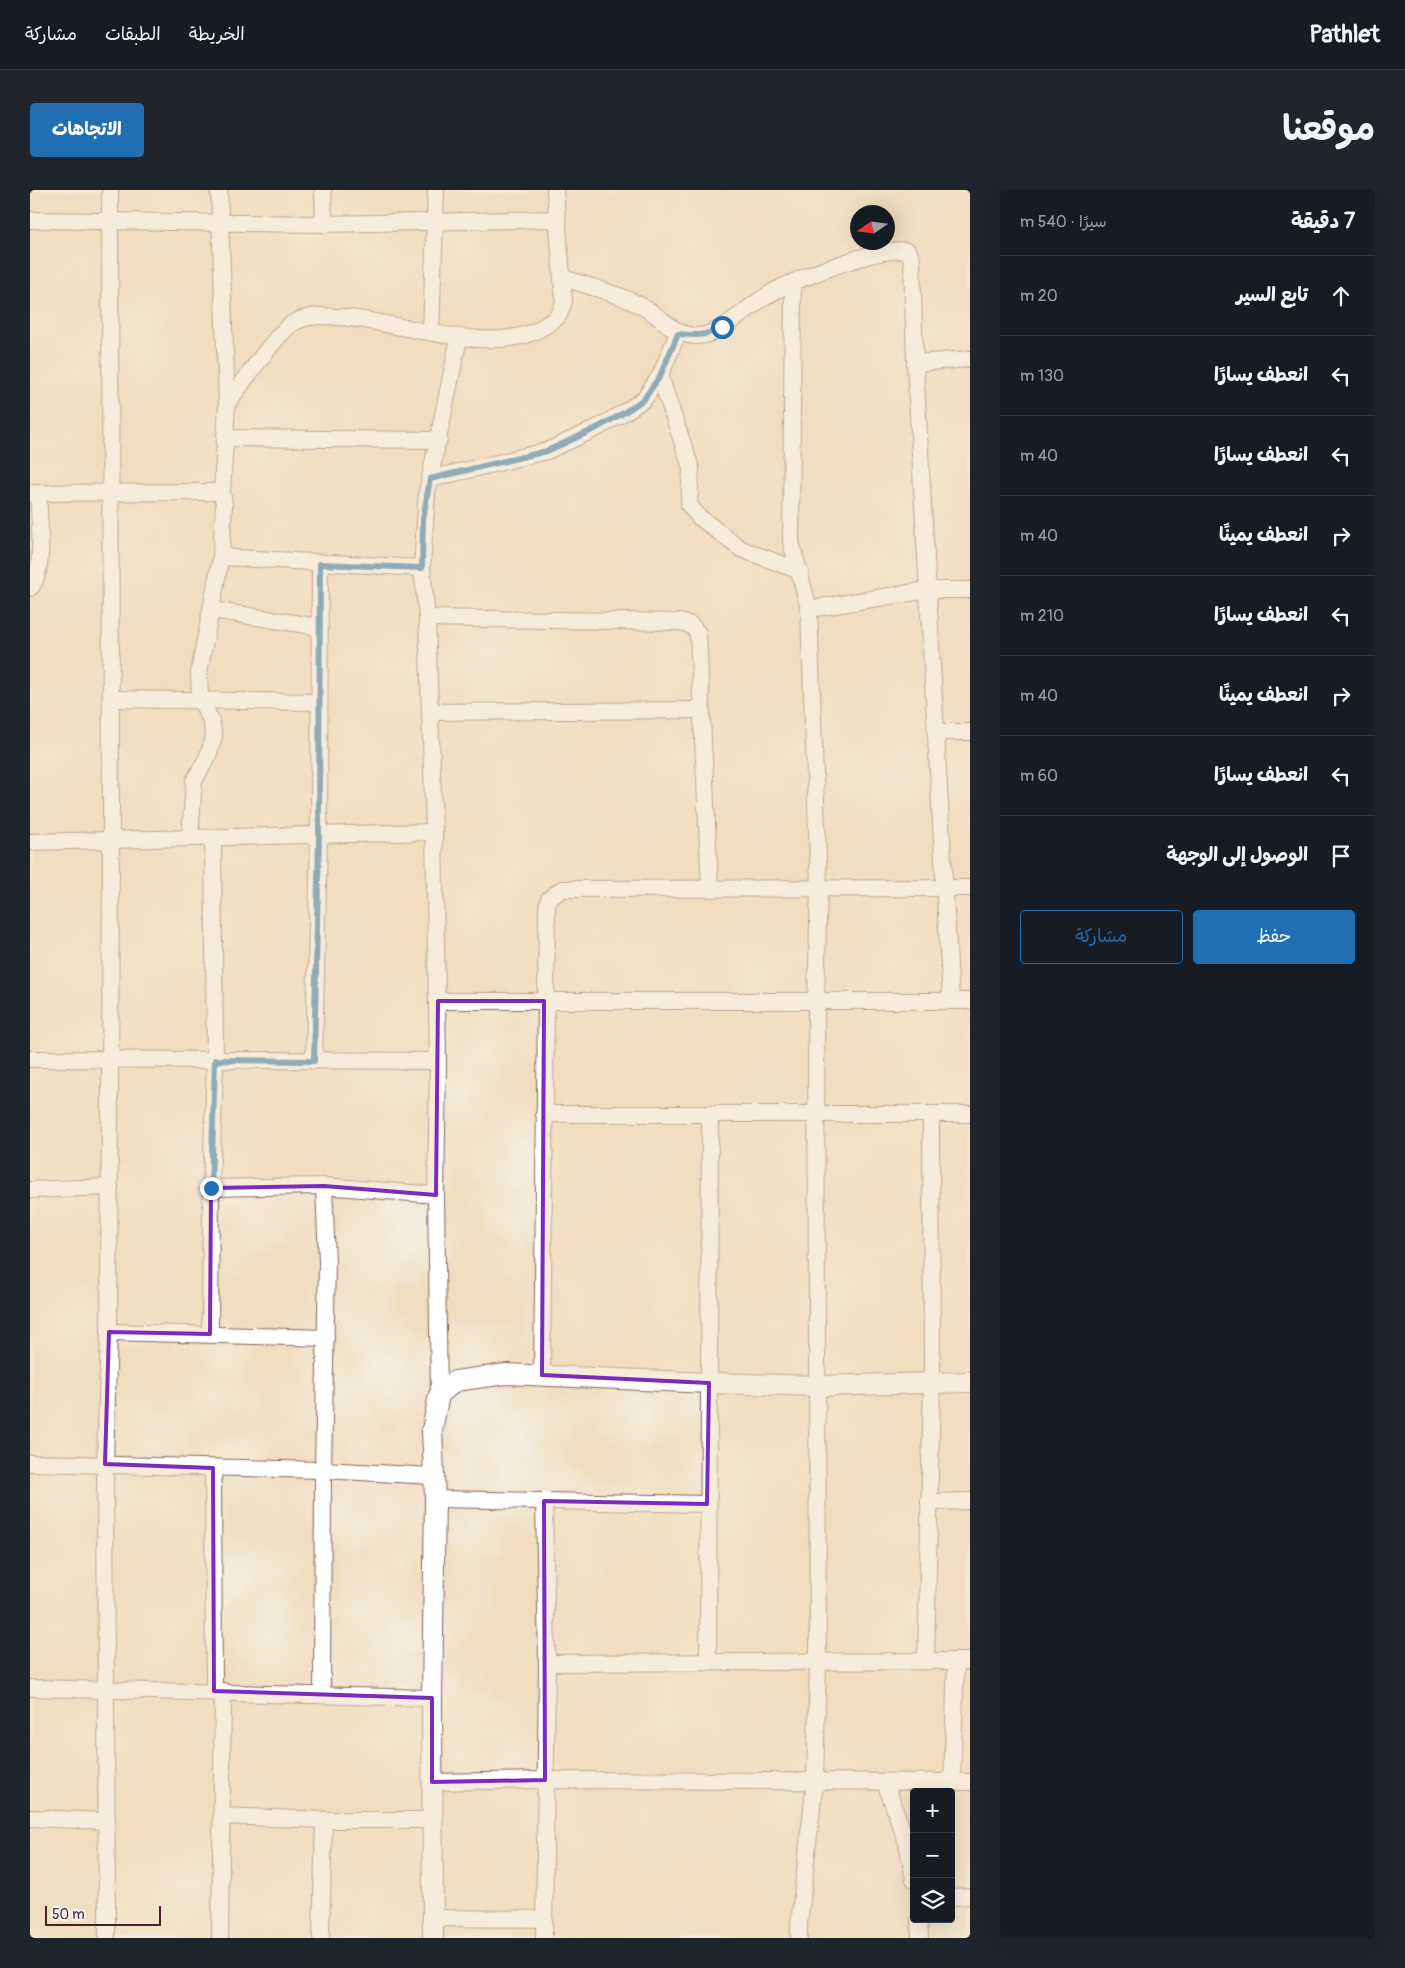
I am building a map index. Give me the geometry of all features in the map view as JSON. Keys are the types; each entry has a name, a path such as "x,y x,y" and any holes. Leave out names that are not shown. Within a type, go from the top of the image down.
{"street":[{"path":"106,1938 108,1688 105,1464 109,1332 111,840 110,190"},
{"path":"190,838 194,781 208,756 214,736 211,720 200,700 199,672 221,557 224,505 222,492 227,404 219,190"},
{"path":"323,190 324,224"},
{"path":"431,332 436,190"},
{"path":"227,404 268,349 286,329 292,323 309,316 327,316 380,322 459,338 513,339 536,332 558,316 564,302 555,190"},
{"path":"30,220 324,224 557,219"},
{"path":"563,278 625,298 652,313 678,334 709,335 769,294 858,259 898,249 908,251 912,260 915,363 951,1001"},
{"path":"793,284 791,542 809,609 819,887 816,1000 818,1660 815,1781 799,1938"},
{"path":"430,479 547,451 564,445 631,408 644,399 660,376 678,334"},
{"path":"459,338 423,519 422,568 427,618 438,1001 436,1195 439,1395 432,1430 435,1499 432,1698 433,1928 544,1919"},
{"path":"915,363 970,359"},
{"path":"660,376 691,468 689,505 699,517 742,549 800,571"},
{"path":"225,438 440,440"},
{"path":"30,588 34,584 39,570 34,493 222,492"},
{"path":"221,557 320,564 422,568"},
{"path":"314,1061 319,835 320,564"},
{"path":"809,609 928,590 970,590"},
{"path":"212,610 319,627"},
{"path":"427,618 680,622 691,625 698,633 700,710 710,888"},
{"path":"111,699 319,702"},
{"path":"430,712 700,710"},
{"path":"936,732 970,732"},
{"path":"30,842 434,832"},
{"path":"210,1334 211,1188 215,1060 213,838"},
{"path":"542,1375 544,1001 547,908 549,899 562,889 970,888"},
{"path":"438,1001 970,1001"},
{"path":"30,1059 438,1061"},
{"path":"544,1114 970,1114"},
{"path":"926,1660 932,1382 931,1114"},
{"path":"708,1660 707,1504 710,1115"},
{"path":"211,1188 324,1186 436,1195"},
{"path":"322,1694 322,1470 327,1262 324,1186"},
{"path":"30,1190 110,1187"},
{"path":"109,1332 326,1338"},
{"path":"439,1395 456,1381 506,1374 709,1384 817,1386 970,1382"},
{"path":"30,1463 322,1470 433,1476"},
{"path":"212,1468 222,1816 220,1938"},
{"path":"435,1499 707,1504"},
{"path":"544,1501 547,1663 544,1938"},
{"path":"929,1502 970,1501"},
{"path":"547,1663 708,1660 963,1661 952,1782"},
{"path":"30,1688 108,1688 432,1698"},
{"path":"432,1782 545,1780 970,1782"},
{"path":"885,1782 907,1843 914,1878"},
{"path":"222,1816 324,1820 432,1820"},
{"path":"30,1818 107,1820"},
{"path":"322,1938 324,1820"},
{"path":"955,1897 970,1896"},
{"path":"919,1923 920,1938"}],"highlighted area":[{"path":"438,1001 544,1001 542,1375 709,1383 707,1504 544,1501 545,1780 432,1782 432,1698 214,1691 213,1468 105,1464 109,1332 210,1334 211,1188 324,1186 436,1195"}],"route":[{"path":"211,1188 215,1060 314,1061 319,835 320,564 422,568 423,519 430,479 517,456 547,451 564,445 597,428 644,399 660,376 678,334 709,335 722,327"}]}
